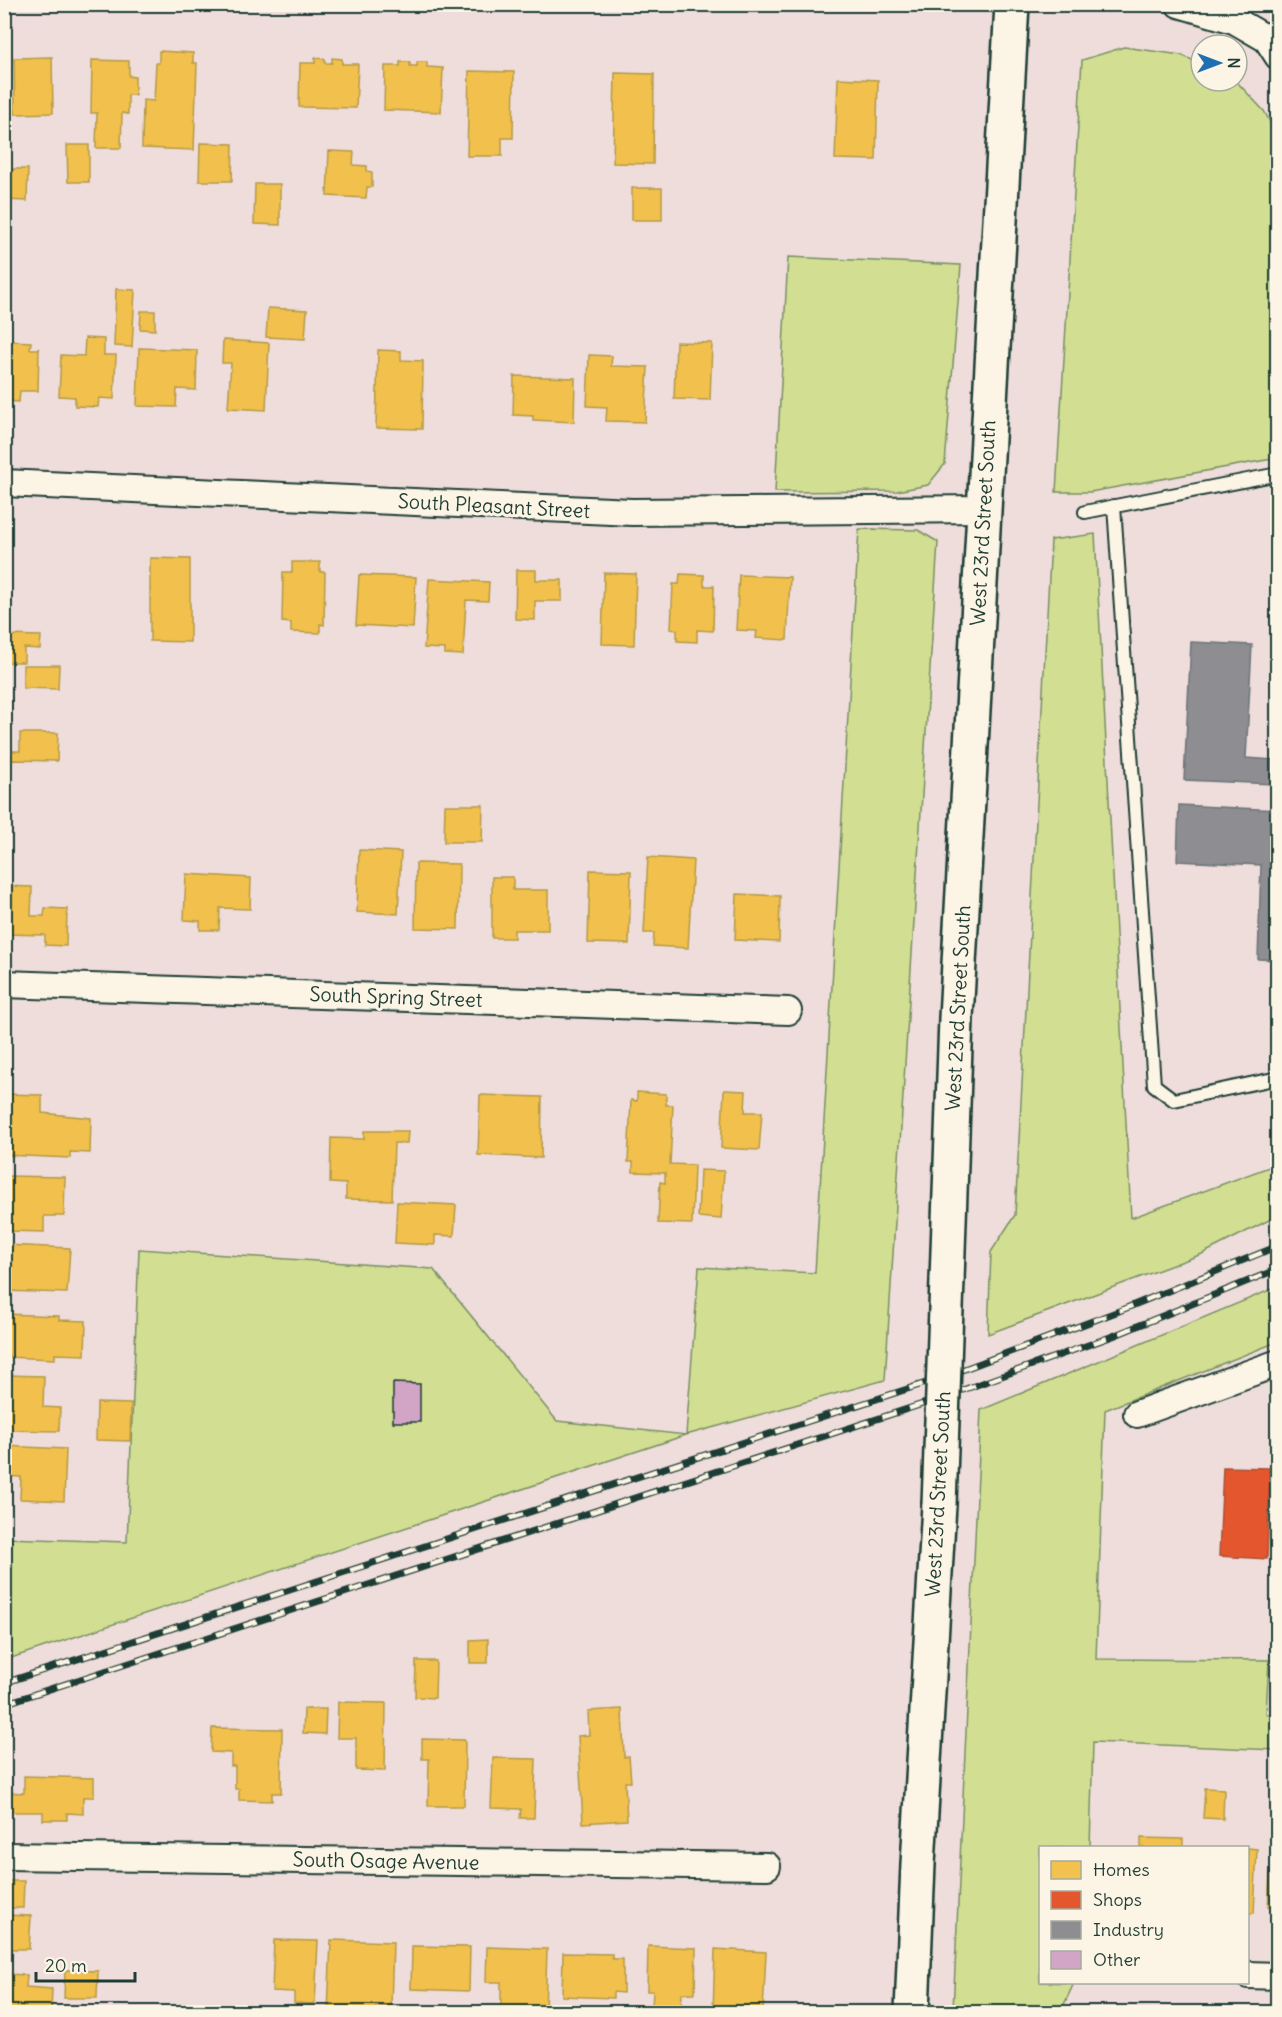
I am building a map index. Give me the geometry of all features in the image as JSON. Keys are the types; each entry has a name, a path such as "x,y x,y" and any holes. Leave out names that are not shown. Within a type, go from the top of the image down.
{"main road":[{"name":"West 23rd Street South","path":"912,2013 918,1864 939,1504 956,1018 1012,4"}],"street":[{"path":"1179,4 1234,20 1274,43"},
{"name":"South Pleasant Street","path":"4,483 632,512 984,509"},
{"name":"South Spring Street","path":"4,984 788,1011"},
{"path":"1137,1413 1278,1363"},
{"name":"South Osage Avenue","path":"4,1856 767,1866"},
{"path":"1249,1975 1278,1976"}],"lane":[{"path":"1084,512 1278,474"},
{"path":"1114,506 1154,1085 1174,1100 1278,1078"}],"green space":[{"path":"1124,47 1181,55 1189,59 1189,93 1247,93 1264,111 1277,135 1277,458 1090,492 1056,492 1082,60"},
{"path":"788,257 961,265 945,464 928,485 897,491 775,492"},
{"path":"859,529 918,530 938,542 885,1380 686,1435 699,1267 815,1273"},
{"path":"1095,534 1131,1218 1277,1164 1277,1216 1202,1254 988,1334 991,1252 1015,1215 1051,540"},
{"path":"139,1249 433,1269 557,1421 686,1435 5,1660 5,1538 127,1542"},
{"path":"1277,1287 1277,1342 1105,1410 1096,1659 1269,1660 1266,1714 1277,1714 1277,1750 1093,1742 1090,1846 1039,1846 1039,1984 1074,1984 1061,2011 953,2011 981,1410"}],"building: Homes":[{"path":"159,51 193,53 193,63 197,63 194,150 142,148 143,100 154,101"},
{"path":"52,57 53,113 15,114 14,58"},
{"path":"315,58 325,59 325,63 332,63 332,58 342,59 342,64 358,64 356,108 299,107 300,63 315,63"},
{"path":"92,60 129,61 129,76 135,77 135,95 128,95 128,114 122,113 121,148 96,148 97,113 91,113"},
{"path":"400,62 410,62 410,66 417,66 417,62 427,62 427,67 443,68 441,112 384,110 385,66 400,66"},
{"path":"469,71 514,72 513,138 502,138 502,156 467,156"},
{"path":"615,73 654,74 653,164 613,163"},
{"path":"838,78 878,80 876,160 835,159"},
{"path":"200,143 233,144 232,181 199,181"},
{"path":"67,145 89,145 89,182 68,182"},
{"path":"329,151 354,152 353,165 367,166 367,171 372,172 372,187 367,187 366,198 327,196"},
{"path":"4,169 28,169 27,201 4,200"},
{"path":"255,184 280,184 280,225 254,224"},
{"path":"632,188 662,188 662,220 632,220"},
{"path":"4,237 10,237 9,267 4,267"},
{"path":"116,289 135,290 132,347 114,346"},
{"path":"268,308 307,310 305,339 266,337"},
{"path":"141,311 155,311 155,330 140,329"},
{"path":"85,338 104,339 104,355 116,355 114,399 99,398 98,407 75,406 75,397 59,396 61,355 84,356"},
{"path":"223,340 269,343 266,410 228,408 231,363 222,363"},
{"path":"11,341 31,342 30,349 39,349 38,391 20,391 19,402 5,401 4,348 10,349"},
{"path":"676,342 712,343 710,400 674,399"},
{"path":"139,348 197,350 196,390 177,389 176,407 137,406"},
{"path":"378,350 401,351 401,360 423,361 422,429 376,428"},
{"path":"589,355 612,356 611,366 648,367 645,422 606,421 607,407 587,406"},
{"path":"514,376 575,378 574,422 533,420 533,416 513,415"},
{"path":"150,558 190,559 190,642 150,641"},
{"path":"292,562 320,562 320,572 325,572 324,625 320,624 320,633 291,632 291,623 282,622 283,572 292,572"},
{"path":"516,570 536,570 536,580 562,580 562,601 535,601 535,620 515,619"},
{"path":"604,573 636,574 634,645 602,644"},
{"path":"680,574 704,575 704,586 714,586 713,631 697,630 697,642 677,641 677,630 671,629 673,584 679,584"},
{"path":"359,575 416,577 413,628 356,625"},
{"path":"739,575 790,577 787,640 756,638 757,631 736,630"},
{"path":"429,579 489,582 488,601 466,600 463,655 445,654 445,649 424,648"},
{"path":"4,635 41,636 40,649 24,648 24,662 4,662"},
{"path":"23,665 59,665 58,689 23,688"},
{"path":"20,733 58,733 57,761 10,760 10,799 4,799 4,751 20,751"},
{"path":"445,805 483,805 482,842 444,842"},
{"path":"359,850 401,852 398,914 357,912"},
{"path":"648,857 693,860 688,948 653,946 654,933 644,933"},
{"path":"416,863 459,864 458,929 415,928"},
{"path":"590,870 631,871 629,944 588,943"},
{"path":"186,874 251,878 250,909 220,908 219,930 200,930 200,921 184,920"},
{"path":"492,877 513,877 513,890 548,890 548,930 514,930 514,938 492,938"},
{"path":"4,886 32,887 31,916 44,916 45,908 67,909 66,946 45,945 45,935 4,934"},
{"path":"737,894 780,896 779,942 735,940"},
{"path":"724,1090 746,1091 745,1112 762,1112 759,1150 721,1148"},
{"path":"637,1092 666,1094 666,1105 673,1105 670,1164 694,1165 692,1224 658,1223 660,1182 665,1183 665,1173 633,1172 633,1162 628,1162 631,1100 637,1101"},
{"path":"4,1094 42,1095 42,1113 91,1118 90,1153 70,1152 70,1158 4,1155"},
{"path":"480,1095 542,1097 541,1158 478,1155"},
{"path":"364,1131 408,1131 407,1143 394,1143 392,1200 346,1199 346,1184 330,1183 331,1138 364,1139"},
{"path":"700,1170 724,1171 721,1219 698,1217"},
{"path":"4,1176 65,1177 64,1216 44,1216 44,1232 9,1231"},
{"path":"397,1202 456,1205 454,1236 435,1235 435,1245 395,1243"},
{"path":"4,1245 70,1248 67,1293 4,1291"},
{"path":"4,1314 59,1316 59,1320 86,1321 85,1355 55,1354 55,1359 4,1357"},
{"path":"4,1375 44,1376 43,1407 60,1408 59,1431 4,1430"},
{"path":"97,1403 131,1404 130,1441 96,1440"},
{"path":"4,1446 66,1449 64,1501 20,1499 21,1477 4,1476"},
{"path":"488,1639 488,1663 470,1663 470,1640"},
{"path":"416,1661 436,1661 435,1698 415,1697"},
{"path":"338,1702 386,1703 385,1771 356,1770 356,1738 337,1738"},
{"path":"304,1709 326,1709 325,1734 303,1733"},
{"path":"622,1709 624,1757 629,1756 631,1782 625,1782 627,1820 583,1823 578,1736 589,1735 588,1711"},
{"path":"212,1728 282,1729 281,1793 272,1793 272,1801 239,1800 239,1789 235,1789 235,1766 231,1766 231,1753 211,1752"},
{"path":"422,1739 465,1740 464,1806 428,1806 429,1759 422,1759"},
{"path":"493,1758 536,1759 534,1818 520,1818 521,1809 491,1808"},
{"path":"24,1776 94,1778 94,1797 83,1797 83,1814 67,1813 67,1820 43,1820 43,1812 5,1812 6,1792 24,1793"},
{"path":"1205,1788 1224,1789 1223,1819 1203,1818"},
{"path":"1141,1838 1183,1839 1183,1846 1141,1846"},
{"path":"1249,1848 1257,1849 1254,1913 1249,1913"},
{"path":"1270,1873 1278,1874 1278,1908 1268,1907"},
{"path":"4,1881 24,1881 23,1908 4,1908"},
{"path":"4,1915 31,1916 29,1949 12,1949 12,1954 4,1954"},
{"path":"274,1940 318,1941 315,2004 294,2003 294,1992 272,1991"},
{"path":"331,1940 393,1942 391,2007 376,2006 376,2012 328,2012"},
{"path":"412,1946 470,1947 469,1991 411,1989"},
{"path":"648,1946 696,1948 695,1993 682,1993 681,2008 652,2007 653,1991 647,1991"},
{"path":"487,1947 547,1949 545,2012 501,2012 501,1982 486,1982"},
{"path":"715,1949 766,1952 763,2012 713,2012"},
{"path":"563,1953 612,1954 612,1959 623,1959 623,1993 613,1992 613,1998 562,1996"},
{"path":"65,1970 98,1971 97,1998 64,1998"},
{"path":"4,1974 27,1975 26,1987 52,1989 51,2012 4,2012"}],"building: Shops":[{"path":"1223,1467 1270,1468 1267,1559 1219,1556"}],"building: Industry":[{"path":"1191,642 1252,645 1246,758 1274,760 1273,784 1184,780"},
{"path":"1179,805 1278,810 1278,960 1258,959 1261,865 1177,861"}],"building: Other":[{"path":"393,1383 420,1384 420,1422 393,1422"}],"railway":[{"path":"4,1683 935,1380 1119,1311 1278,1246"},
{"path":"4,1704 935,1400 1113,1336 1278,1269"}]}
